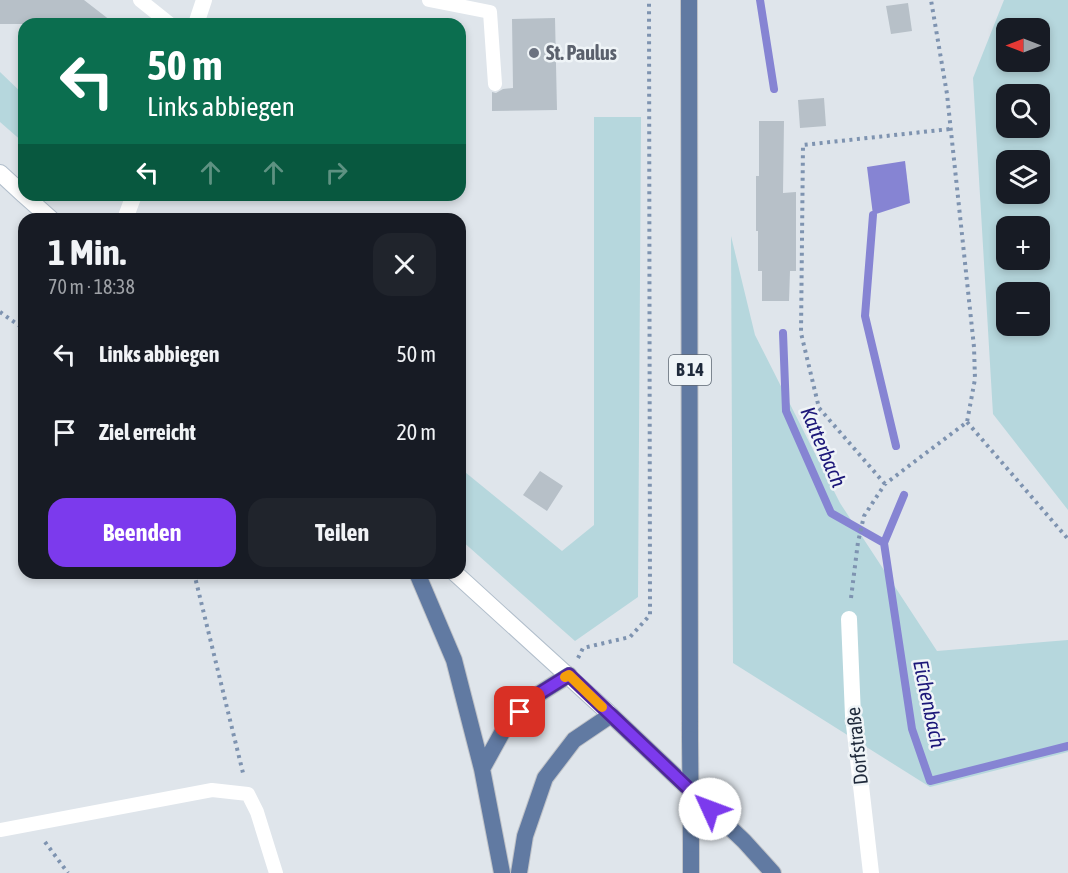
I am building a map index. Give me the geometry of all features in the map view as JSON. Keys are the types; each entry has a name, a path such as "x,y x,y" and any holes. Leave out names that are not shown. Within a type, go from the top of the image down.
{"main road":[{"name":"B 14","path":"689,0 691,873"},
{"path":"420,579 454,660 482,769 502,873"},
{"path":"482,769 504,729 537,695 569,675"},
{"path":"519,873 525,836 545,778 574,740 611,715 744,841 773,873"}],"street":[{"path":"198,18 204,0"},
{"path":"0,173 18,190"},
{"path":"31,201 44,213"},
{"path":"462,579 611,715"},
{"name":"Dorfstraße","path":"849,619 853,717 871,873"}],"lane":[{"path":"140,0 162,18"},
{"path":"429,0 490,12 495,84"},
{"path":"0,830 212,790 248,794 257,812 276,873"}],"path":[{"path":"569,675 583,648 630,637 650,615 649,0"},
{"path":"849,619 858,542 864,516 885,484 967,422 975,379 974,347 947,94 931,0"},
{"path":"885,484 819,408 801,333 803,145 950,129"},
{"path":"0,312 18,325"},
{"path":"967,422 1068,539"},
{"path":"195,579 248,794"},
{"path":"32,825 68,873"}],"shaded area":[{"path":"1004,0 1068,0 1068,510 993,414 973,78 996,20 996,72 1050,72 1050,18 997,18"},
{"path":"0,72 18,89 18,138 0,122"},
{"path":"594,117 641,117 638,597 575,641 466,544 466,473 562,551 594,525"},
{"path":"905,161 910,203 873,215 867,167"},
{"path":"731,236 755,335 840,503 937,651 1068,640 1068,752 930,787 733,663"}],"building":[{"path":"0,0 84,0 107,18 18,18 18,24 0,24"},
{"path":"908,3 912,31 891,34 886,6"},
{"name":"St. Paulus","path":"555,18 557,110 492,111 492,92 513,88 512,19"},
{"path":"824,98 826,126 800,128 798,100"},
{"path":"759,121 784,121 783,193 796,192 796,271 790,271 789,301 762,301 762,271 758,271 758,231 756,231"},
{"path":"540,471 563,486 547,511 523,495"}],"waterway":[{"name":"Katterbach","path":"760,0 774,89"},
{"name":"Eichenbach","path":"873,215 865,316 896,446"},
{"name":"Katterbach","path":"783,333 786,411 831,513 884,543"},
{"name":"Eichenbach","path":"904,495 884,543 912,729 930,781 1068,746"}],"slow traffic":[{"path":"565,677 569,675 602,707"}],"place":[{"name":"St. Paulus","path":"534,53"}],"route":[{"path":"520,712 537,695 569,675 710,809"}]}
